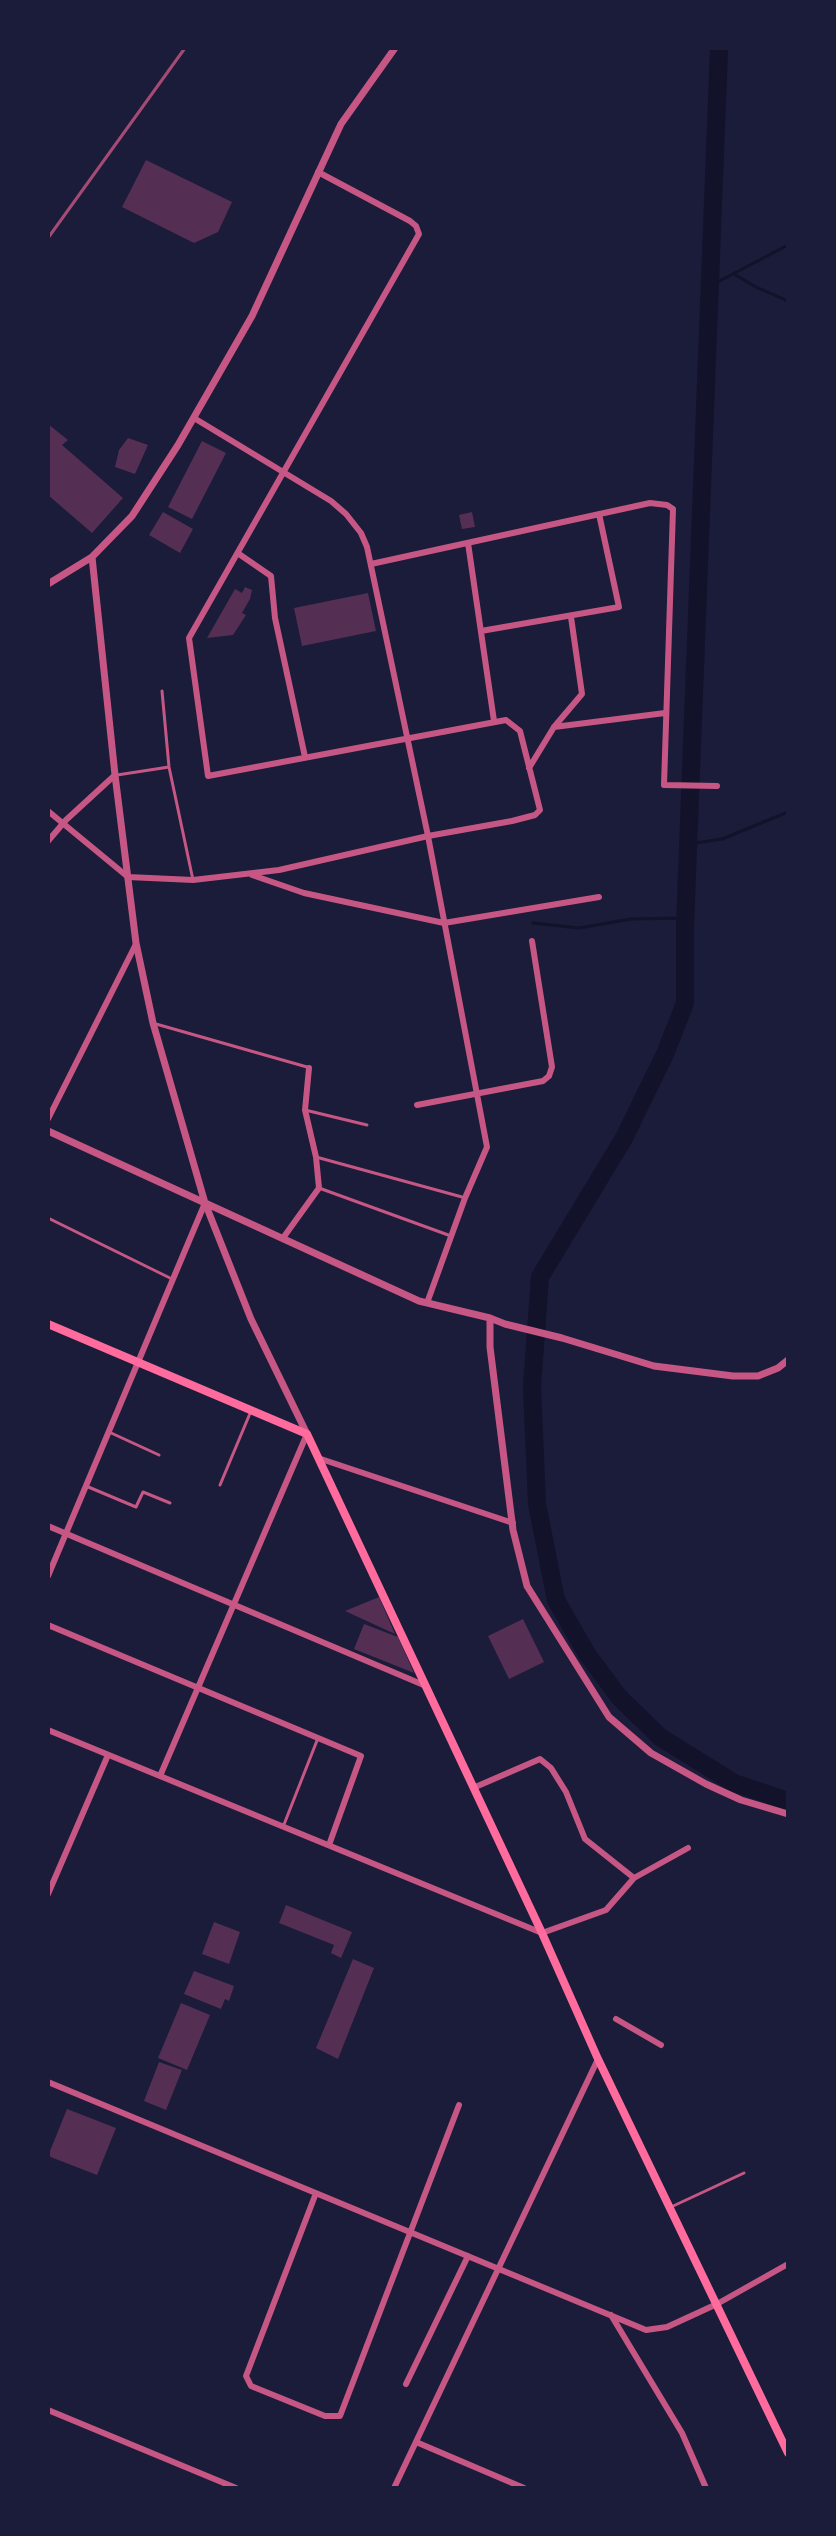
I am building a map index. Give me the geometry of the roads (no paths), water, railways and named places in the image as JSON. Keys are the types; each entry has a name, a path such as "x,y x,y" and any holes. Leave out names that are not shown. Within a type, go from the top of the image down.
{"main road":[{"path":"48,1324 307,1434 542,1933 598,2059 788,2453"}],"street":[{"path":"50,580 92,557 132,516 194,418 252,316 341,124 395,48"},
{"path":"48,811 128,877 193,880 248,874 352,855 428,836 512,821 535,815 540,810 520,731 506,720 208,776 189,638 419,234 410,221 318,172"},
{"path":"194,418 285,472 346,514 361,533 371,564 428,836 487,1147 423,1302"},
{"path":"371,564 650,503 667,505 673,509 664,785 717,786"},
{"path":"481,631 619,607 599,514"},
{"path":"468,543 494,721"},
{"path":"239,554 271,576 275,618 305,757"},
{"path":"92,557 136,943 153,1023 205,1203 251,1319 307,1434 160,1776"},
{"path":"529,768 554,727 582,694 571,617"},
{"path":"554,727 665,713"},
{"path":"48,841 115,775"},
{"path":"248,874 304,893 444,923 599,897"},
{"path":"417,1105 543,1081 549,1076 552,1067 532,941"},
{"path":"48,1119 136,943"},
{"path":"283,1238 319,1188 316,1157 305,1110 309,1068"},
{"path":"48,1131 423,1302 490,1318 654,1366 758,1376 788,1360"},
{"path":"48,1576 205,1203"},
{"path":"490,1318 490,1347 513,1523 527,1586 609,1717 651,1753 706,1784 741,1800 788,1814"},
{"path":"318,1458 513,1523"},
{"path":"48,1526 426,1686"},
{"path":"48,1625 361,1756 329,1845"},
{"path":"48,1730 542,1933 606,1910 634,1878 688,1848"},
{"path":"48,1894 108,1755"},
{"path":"473,1788 540,1759 551,1768 566,1792 585,1839 634,1878"},
{"path":"616,2019 661,2045"},
{"path":"394,2488 598,2059"},
{"path":"48,2082 646,2330 667,2327 717,2304 788,2264"},
{"path":"316,2193 246,2376 251,2386 325,2416 340,2416 459,2105"},
{"path":"406,2384 468,2256"},
{"path":"611,2315 682,2433 706,2488"},
{"path":"48,2410 236,2488"},
{"path":"416,2442 524,2488"}],"lane":[{"path":"162,691 169,767 193,880"},
{"path":"115,775 169,767"},
{"path":"153,1023 309,1068"},
{"path":"305,1110 367,1125"},
{"path":"316,1157 465,1198"},
{"path":"319,1188 451,1236"},
{"path":"48,1218 173,1279"},
{"path":"220,1485 251,1410"},
{"path":"109,1432 159,1455"},
{"path":"86,1486 136,1507 143,1492 170,1503"},
{"path":"283,1827 318,1738"},
{"path":"671,2207 744,2173"}],"waterway":[{"path":"719,48 685,925 685,1003 665,1054 624,1138 540,1277 532,1386 537,1504 556,1600 587,1654 619,1697 660,1737 734,1783 788,1801"},
{"path":"710,286 788,245"},
{"path":"734,274 788,301"},
{"path":"689,844 722,839 788,812"},
{"path":"533,923 579,928 631,919 686,918"}],"railway":[{"path":"48,238 185,48"}]}
